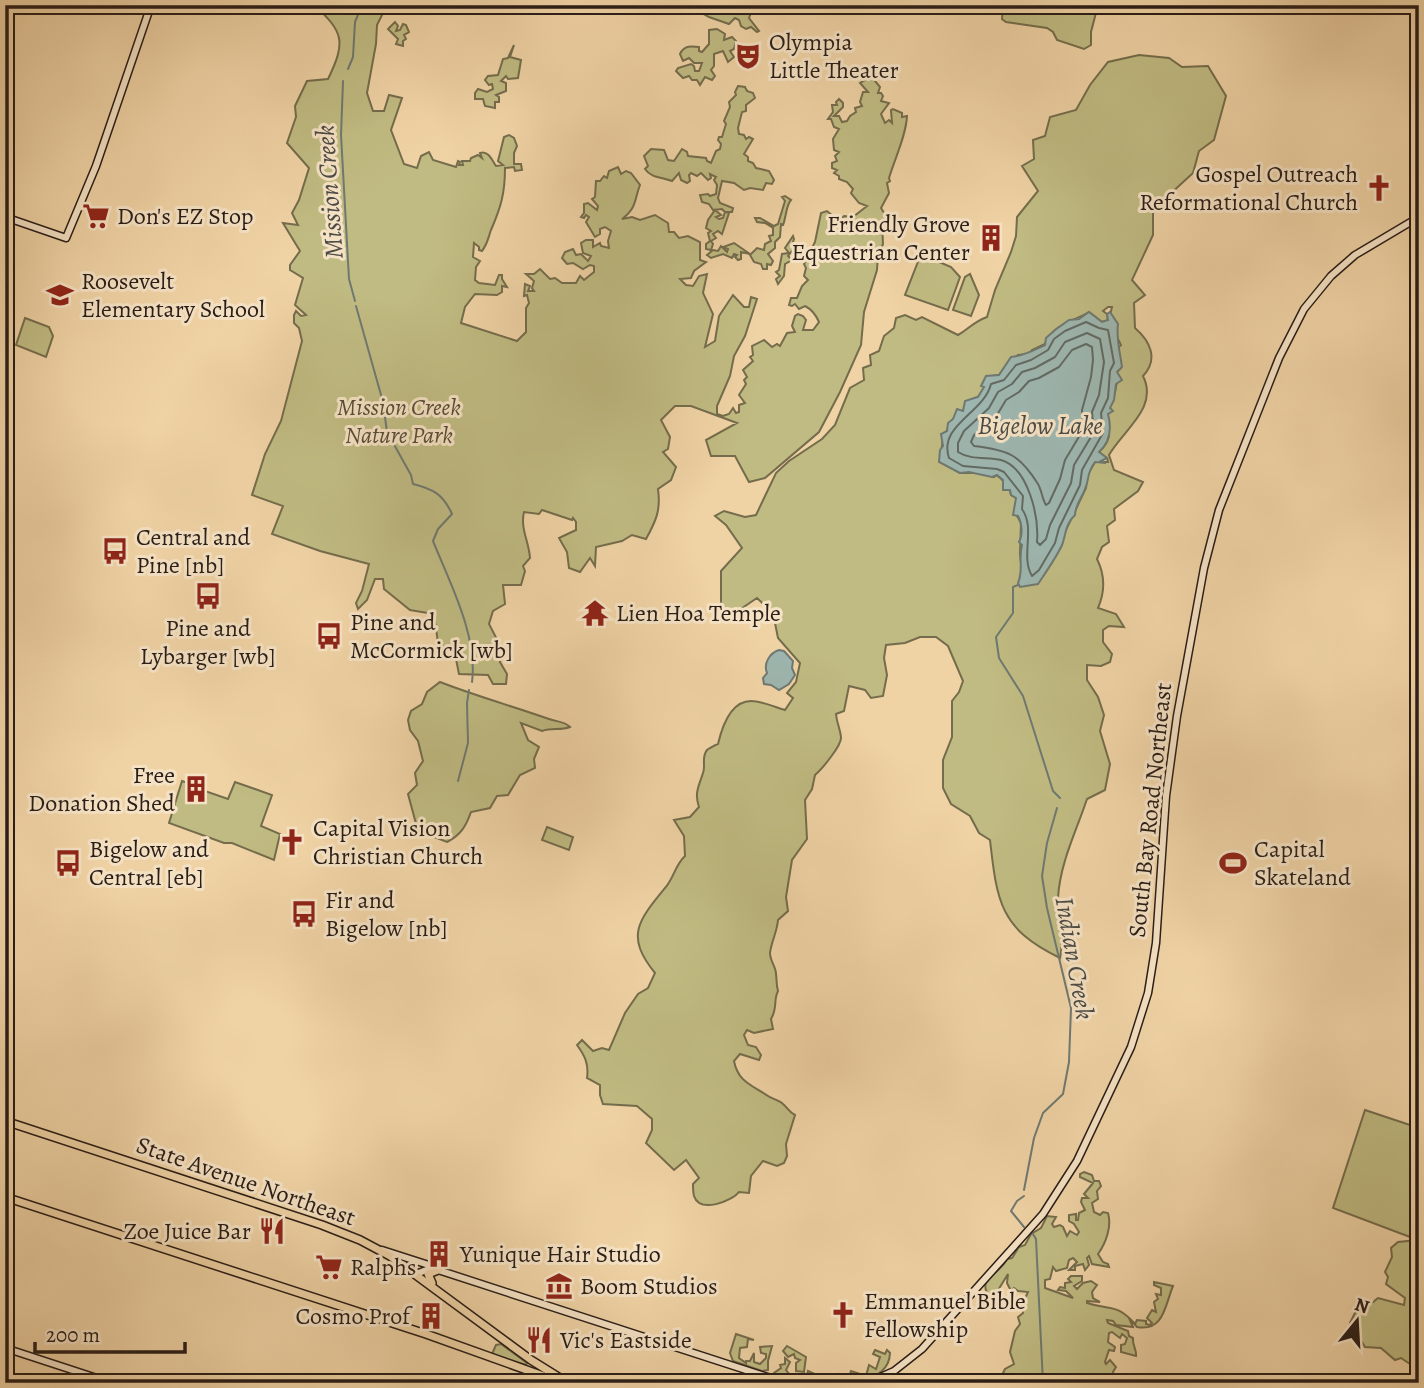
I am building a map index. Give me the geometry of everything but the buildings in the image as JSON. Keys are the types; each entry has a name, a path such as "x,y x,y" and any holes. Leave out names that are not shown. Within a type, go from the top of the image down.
{"main road":[{"name":"State Avenue Northeast","path":"5,1121 322,1225 372,1247"},
{"path":"5,1197 426,1334 498,1361 537,1369 568,1382"},
{"path":"372,1247 442,1293 537,1369 550,1383"},
{"path":"438,1270 430,1272 428,1276 442,1293"}],"street":[{"path":"5,217 66,238 96,166 151,5"},
{"name":"South Bay Road Northeast","path":"867,1383 894,1371 922,1349 1043,1214 1066,1182 1131,1047 1148,993 1156,943 1166,796 1177,716 1204,568 1219,510 1279,358 1304,309 1331,276 1354,255 1419,217"},
{"name":"State Avenue Northeast","path":"372,1247 786,1383"},
{"path":"416,1274 429,1269 438,1270"},
{"name":"State Avenue Northeast","path":"438,1270 473,1281"},
{"path":"5,1348 112,1383"}],"green space":[{"name":"Mission Creek Nature Park","path":"314,5 387,5 377,25 367,93 373,111 384,111 389,95 402,98 391,130 404,164 417,168 421,156 429,152 433,160 456,167 458,161 459,165 463,165 462,161 470,161 478,155 482,158 480,153 483,152 490,156 496,166 503,165 498,161 504,137 509,135 514,138 517,146 514,164 521,164 522,170 505,168 503,193 487,243 482,251 474,243 473,257 480,261 476,267 475,280 495,285 499,275 502,275 507,287 502,286 502,292 497,295 475,294 465,307 461,323 517,341 526,332 526,308 529,303 527,295 524,296 525,284 530,286 528,291 534,291 534,281 526,274 534,274 540,269 550,279 555,278 562,283 576,283 580,276 584,280 594,272 594,266 583,269 573,263 567,264 562,258 565,252 573,249 576,255 581,254 588,261 591,256 583,253 581,243 586,240 593,240 593,247 600,243 601,246 609,248 611,231 605,227 600,229 600,234 595,237 586,222 589,217 581,217 584,204 588,203 597,210 598,206 592,199 595,197 596,181 600,181 604,176 607,178 609,171 618,167 621,174 626,171 631,173 640,185 633,207 622,219 632,217 640,220 655,215 668,223 669,232 674,232 679,238 688,236 700,242 700,260 706,262 694,271 691,278 680,279 686,285 693,286 699,276 707,274 703,293 713,314 705,347 715,341 719,316 733,295 744,307 749,307 751,297 757,299 717,406 717,414 723,416 729,414 733,408 736,413 739,412 739,405 745,403 739,395 746,384 744,380 747,377 743,370 753,361 750,357 753,355 752,346 764,340 772,347 777,344 780,346 787,333 795,332 792,326 798,314 806,320 803,330 813,330 819,322 805,306 799,309 795,304 789,305 791,298 797,298 808,280 804,276 804,264 815,242 821,213 827,211 839,221 844,216 853,217 867,206 859,203 851,193 853,189 847,182 839,179 834,173 837,170 832,168 839,152 834,150 833,139 839,129 828,119 833,112 832,105 837,105 839,99 843,103 843,107 834,116 839,116 842,122 847,121 856,112 855,108 862,106 860,102 863,92 868,92 860,83 866,76 871,76 880,87 878,93 883,96 881,101 889,103 881,114 885,123 889,120 892,123 893,109 902,113 902,117 907,116 890,181 887,183 889,193 881,208 886,216 882,222 883,244 864,312 861,345 819,432 765,478 749,482 735,456 711,456 706,440 737,423 691,406 675,406 661,420 670,437 668,449 663,452 676,467 671,480 658,489 659,503 653,527 646,539 632,535 622,541 596,547 595,566 590,558 580,572 569,568 567,552 559,538 576,530 573,518 572,520 542,510 539,514 524,512 523,524 530,558 523,566 525,571 521,585 503,585 505,604 493,611 489,624 503,651 500,662 507,674 506,684 493,684 488,675 459,674 455,654 438,643 434,614 410,610 384,589 383,579 375,579 367,600 358,609 356,603 369,564 272,534 283,506 252,495 265,454 281,421 302,341 299,328 294,323 294,315 296,311 301,316 306,315 295,305 303,278 290,270 290,265 300,251 283,223 298,225 292,213 309,168 287,143 296,117 295,106 307,81 328,79 338,56 339,46 336,31"},
{"path":"701,5 750,5 752,10 749,18 759,31 751,27 746,29 735,18 729,24 709,17 700,12"},
{"path":"1003,5 1098,5 1091,32 1091,45 1084,49 1057,40 1047,28 1006,22 1002,19"},
{"path":"395,22 398,26 396,31 400,30 403,24 409,32 404,35 406,39 403,46 396,44 398,39 388,29"},
{"path":"717,29 725,34 724,40 732,37 736,41 734,49 730,51 734,57 728,62 723,51 714,54 714,66 711,70 715,76 712,80 705,77 700,85 689,76 683,78 676,71 678,68 691,64 695,71 699,71 702,63 694,63 689,58 683,61 680,54 682,51 694,46 699,47 702,52 709,44 709,30"},
{"path":"514,45 510,57 521,60 518,78 508,79 506,76 501,81 506,83 506,91 496,95 499,102 495,102 495,108 485,106 483,99 475,99 475,93 478,89 487,92 493,89 492,84 489,85 485,80 488,76 498,75 503,59 508,58"},
{"path":"1139,55 1169,58 1182,67 1208,66 1226,96 1214,140 1199,151 1193,173 1153,213 1153,235 1132,280 1145,295 1134,303 1135,328 1148,344 1151,363 1143,376 1147,388 1143,408 1109,455 1114,470 1143,482 1138,491 1114,509 1115,520 1107,526 1109,542 1102,547 1097,559 1103,584 1098,608 1116,614 1124,627 1109,626 1103,630 1103,642 1112,654 1110,662 1101,666 1087,665 1087,680 1098,697 1104,715 1100,731 1110,764 1105,790 1087,799 1062,872 1058,906 1062,943 1060,958 1040,947 1013,924 999,897 990,840 979,833 970,816 951,804 943,788 943,760 952,737 952,701 963,681 948,646 936,637 920,637 905,643 886,645 884,658 887,675 883,696 871,698 865,690 849,686 844,711 836,714 840,741 831,757 815,775 812,789 805,800 807,839 792,860 786,897 788,911 778,920 770,953 776,971 778,991 771,1019 773,1029 754,1033 747,1030 744,1035 748,1045 756,1047 761,1055 759,1060 740,1054 734,1061 739,1074 746,1082 781,1103 795,1115 786,1144 787,1156 784,1163 777,1166 763,1161 751,1176 749,1193 739,1192 723,1202 703,1204 697,1201 693,1193 693,1184 699,1178 686,1160 674,1170 646,1143 652,1130 652,1119 637,1106 603,1104 600,1085 587,1078 586,1060 577,1045 582,1040 593,1051 602,1048 609,1050 625,1013 638,994 648,988 655,973 640,949 639,929 648,910 685,856 684,836 674,820 690,817 699,807 697,794 704,770 705,753 718,744 728,716 738,705 751,701 785,710 793,698 787,693 796,682 800,663 778,638 773,613 757,598 729,617 721,614 721,571 742,548 726,525 715,516 724,511 745,517 756,515 776,473 822,439 835,425 850,388 864,380 863,368 871,365 870,355 879,351 884,336 894,328 896,318 905,315 916,320 922,317 958,335 987,317 1016,236 1017,217 1038,191 1022,166 1034,159 1033,140 1045,136 1050,117 1076,110 1090,85 1108,62","holes":["1112,307 1110,315 1117,323 1116,335 1121,345 1118,348 1121,368 1117,372 1108,416 1108,440 1099,452 1108,462 1095,462 1087,476 1086,488 1064,534 1062,545 1045,573 1022,572 1021,523 1016,514 1016,498 996,475 994,477 981,473 960,473 940,462 943,438 953,419 963,411 969,400 978,397 992,376 999,375 1018,355 1029,354 1045,344 1058,328 1089,312 1102,322 1108,320 1103,311"]},
{"path":"738,86 745,87 755,98 746,105 746,111 742,112 738,128 739,134 746,139 753,139 744,154 756,168 769,171 774,180 772,184 766,183 763,190 744,190 734,183 722,181 718,198 720,203 733,208 732,212 726,212 729,213 722,234 718,231 713,234 716,238 711,241 711,250 706,249 706,244 710,241 708,233 711,231 706,228 708,220 715,210 721,215 716,217 719,219 723,218 725,212 722,209 713,210 709,204 702,202 700,195 716,194 716,177 710,174 711,178 708,180 701,173 697,176 691,173 687,183 681,180 679,173 672,181 657,177 645,169 648,166 644,156 651,149 664,150 668,160 674,161 682,149 688,156 706,158 711,163 716,151 720,149 718,140 722,137 726,124 724,121 730,107 729,102 736,95"},
{"path":"782,197 791,200 783,225 781,224 780,237 775,242 775,248 768,254 773,261 771,265 767,264 767,269 763,269 750,255 757,248 764,250 765,244 771,241 769,236 773,235 773,228 757,222 755,218 774,226 778,224 785,201"},
{"path":"793,236 792,245 795,247 788,256 792,260 785,264 784,276 778,284 776,279 780,276 776,272 779,270 782,254 789,253 785,248"},
{"path":"734,243 750,254 741,252 741,259 738,260 734,254 732,258 723,254 711,258 707,255 713,250 718,251 721,246 727,252 728,249 723,247"},
{"path":"921,254 951,267 960,277 948,310 905,295"},
{"path":"970,274 979,295 971,316 953,310 965,277"},
{"path":"25,318 49,327 53,336 46,357 16,345"},
{"path":"440,682 570,727 542,731 521,723 528,740 539,747 534,759 535,768 520,775 508,795 497,796 490,808 471,812 462,830 447,842 418,831 408,794 417,785 415,773 423,761 418,741 410,730 408,720 411,711 422,704 427,692"},
{"path":"182,781 196,786 194,790 198,786 199,789 228,799 235,782 272,795 261,826 280,834 274,860 169,823"},
{"path":"547,827 573,837 569,850 542,840"},
{"path":"1365,1110 1419,1128 1419,1370 1401,1358 1395,1360 1381,1348 1365,1347 1350,1323 1359,1297 1373,1302 1378,1298 1404,1305 1405,1298 1386,1284 1388,1277 1385,1272 1392,1257 1391,1248 1398,1242 1418,1240 1333,1208"},
{"path":"1084,1172 1092,1175 1094,1181 1099,1181 1101,1186 1097,1191 1098,1199 1092,1203 1094,1212 1100,1215 1103,1212 1108,1213 1108,1234 1098,1254 1109,1267 1092,1264 1089,1256 1089,1265 1085,1270 1083,1264 1075,1266 1075,1270 1069,1270 1077,1262 1073,1258 1069,1260 1067,1268 1056,1271 1053,1267 1050,1279 1045,1280 1045,1288 1073,1298 1066,1291 1058,1290 1060,1287 1065,1288 1065,1283 1071,1282 1068,1279 1071,1276 1082,1276 1082,1281 1074,1286 1077,1289 1083,1283 1091,1281 1097,1285 1092,1292 1093,1298 1100,1302 1087,1303 1118,1310 1129,1317 1135,1324 1137,1320 1146,1321 1146,1324 1150,1325 1152,1323 1147,1318 1152,1310 1156,1312 1156,1294 1161,1295 1161,1288 1154,1285 1154,1282 1173,1286 1165,1309 1158,1321 1153,1325 1146,1327 1137,1327 1129,1318 1133,1327 1116,1325 1107,1320 1108,1323 1128,1331 1133,1338 1136,1352 1136,1356 1121,1352 1121,1345 1125,1344 1127,1338 1122,1334 1120,1338 1112,1332 1109,1333 1108,1342 1115,1347 1114,1351 1109,1350 1105,1362 1106,1364 1110,1360 1116,1367 1113,1372 1116,1383 998,1383 1005,1369 1014,1364 1010,1352 1015,1331 1020,1324 1018,1317 1023,1313 1022,1305 1028,1292 1014,1288 1011,1291 1007,1283 1008,1274 995,1295 989,1296 985,1285 987,1280 1007,1259 1012,1258 1019,1247 1025,1245 1031,1234 1041,1228 1047,1216 1056,1217 1052,1224 1054,1227 1063,1227 1067,1236 1070,1231 1077,1235 1079,1232 1069,1221 1069,1215 1076,1214 1078,1220 1079,1213 1085,1210 1082,1198 1088,1198 1084,1194 1093,1183 1080,1177"},
{"path":"736,1334 754,1340 748,1339 747,1347 740,1348 739,1358 746,1363 754,1353 754,1362 760,1364 766,1354 761,1353 760,1347 772,1346 768,1370 762,1371 733,1361 730,1353"},
{"path":"501,1344 527,1363 526,1365 492,1354 496,1345"},
{"path":"787,1346 806,1357 804,1372 796,1371 796,1363 800,1360 795,1358 794,1354 788,1357 783,1351"},
{"path":"875,1350 885,1354 887,1350 890,1353 887,1364 880,1373 870,1378 843,1383 805,1382 808,1371 821,1377 837,1378 839,1374 849,1377 851,1371 866,1376 869,1365 876,1369 880,1357 873,1354"},
{"path":"785,1358 790,1362 786,1370 797,1378 792,1382 775,1377 774,1373 781,1368 780,1365 785,1364"}],"water":[{"name":"Bigelow Lake","path":"1089,312 1102,322 1108,320 1107,314 1110,312 1118,324 1122,367 1117,372 1122,380 1116,384 1110,408 1113,411 1108,414 1108,440 1099,452 1107,458 1101,461 1106,463 1095,462 1092,466 1062,545 1038,584 1020,587 1018,583 1022,545 1019,542 1020,522 1018,516 1013,515 1016,498 1011,495 1010,490 1003,490 1003,480 997,475 992,477 969,472 960,473 939,462 943,446 941,434 947,431 948,423 957,409 963,411 965,401 978,397 986,376 999,375 1011,357 1045,345 1046,338 1055,330 1069,320 1079,319"},
{"path":"779,650 784,651 793,661 795,675 789,684 779,690 764,684 763,678 767,673 768,659"}],"waterway":[{"name":"Mission Creek","path":"348,69 353,57 355,22 362,5"},
{"name":"Mission Creek","path":"343,81 341,135 349,279 355,301"},
{"name":"Mission Creek","path":"356,306 383,402 387,432 411,475 413,484 437,493 452,514 438,529 433,541 467,628 473,664 472,682"},
{"name":"Indian Creek","path":"1018,585 1013,587 1013,613 996,637 999,658 1023,696 1053,791 1060,798"},
{"name":"Mission Creek","path":"458,781 468,743 469,690"},
{"name":"Indian Creek","path":"1024,1190 1034,1138 1043,1113 1063,1094 1069,1062 1071,1008 1042,876 1047,843 1057,808"},
{"name":"Indian Creek","path":"1024,1196 1011,1211 1024,1227"},
{"name":"Indian Creek","path":"1033,1234 1036,1239 1043,1383"}],"place":[{"name":"Olympia Little Theater","path":"748,56"},
{"name":"Gospel Outreach Reformational Church","path":"1379,188"},
{"name":"Don's EZ Stop","path":"96,216"},
{"name":"Friendly Grove Equestrian Center","path":"991,238"},
{"name":"Roosevelt Elementary School","path":"60,295"},
{"name":"Central and Pine [nb]","path":"115,551"},
{"name":"Pine and Lybarger [wb]","path":"208,596"},
{"name":"Lien Hoa Temple","path":"595,613"},
{"name":"Pine and McCormick [wb]","path":"329,636"},
{"name":"Free Donation Shed","path":"196,789"},
{"name":"Capital Vision Christian Church","path":"292,842"},
{"name":"Bigelow and Central [eb]","path":"68,863"},
{"name":"Capital Skateland","path":"1233,863"},
{"name":"Fir and Bigelow [nb]","path":"304,914"},
{"name":"Zoe Juice Bar","path":"272,1231"},
{"name":"Yunique Hair Studio","path":"439,1254"},
{"name":"Ralphs","path":"329,1267"},
{"name":"Boom Studios","path":"559,1286"},
{"name":"Emmanuel Bible Fellowship","path":"843,1315"},
{"name":"Cosmo Prof","path":"431,1316"},
{"name":"Vic's Eastside","path":"539,1340"}]}
